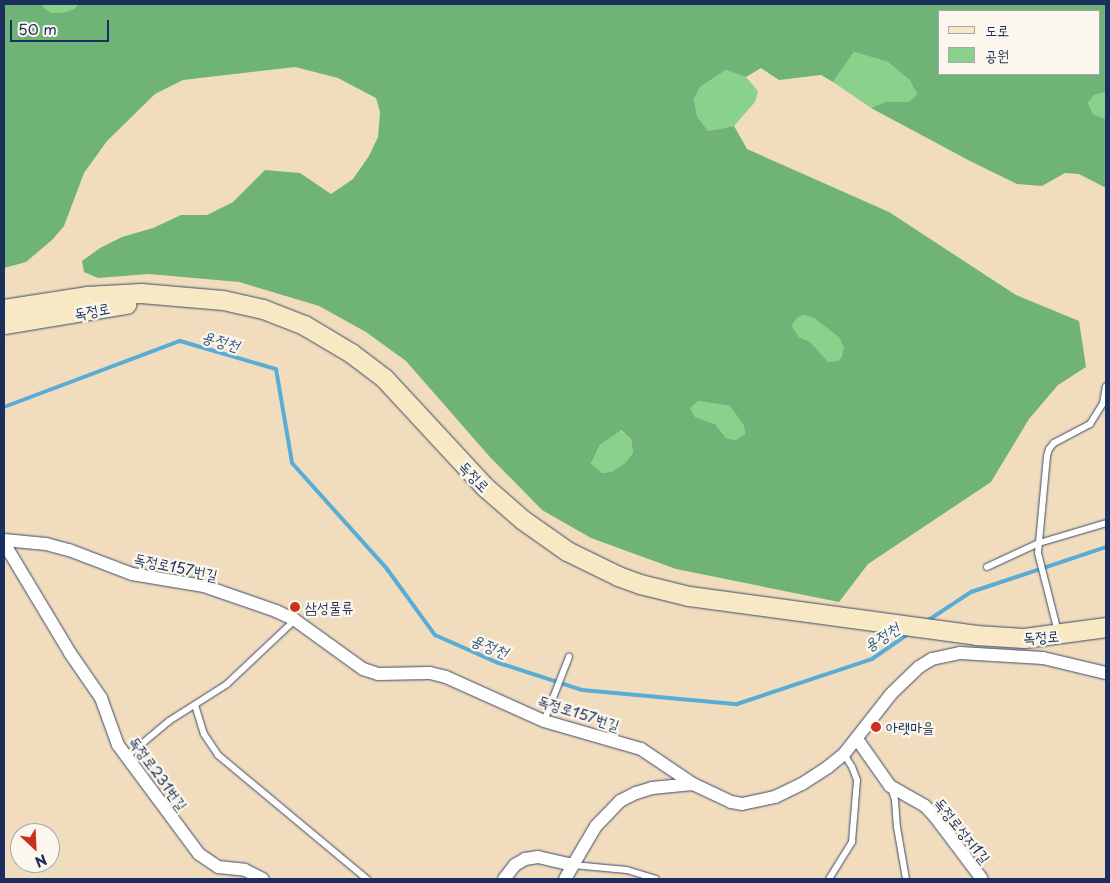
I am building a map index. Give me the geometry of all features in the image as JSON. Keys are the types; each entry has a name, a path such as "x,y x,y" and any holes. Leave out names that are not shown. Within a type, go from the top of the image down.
{"street":[{"name":"독정로","path":"4,310 114,294 180,296 223,300 263,309 304,325 351,353 370,367 400,394 503,504 544,536 575,555 618,576 664,590 689,596 976,635 1024,638 1059,635 1106,627"},
{"name":"독정로","path":"4,324 180,296"},
{"name":"독정로157번길","path":"4,542 46,544 69,550 132,574 204,586 295,620 363,669 378,674 430,673 446,677 544,720 641,749 693,784 731,802 742,804 758,802 802,784 844,754 891,694 919,667 932,659 960,653 1043,658 1106,674"},
{"name":"독정로231번길","path":"4,542 70,653 102,698 118,745 199,854 208,862 218,867 245,870 263,879"},
{"name":"독정로성지1길","path":"856,739 890,786 925,806 982,879"},
{"path":"565,879 596,826 620,801 652,788 693,784"},
{"path":"504,879 514,865 525,859 538,857 573,865"}],"lane":[{"path":"1059,635 1038,553 1049,449 1054,443 1090,424 1103,403 1106,386"},
{"path":"987,567 1039,543 1106,523"},
{"path":"126,756 169,721 227,684 295,620"},
{"path":"544,720 568,656"},
{"path":"195,705 209,745 218,756 367,879"},
{"path":"829,879 852,842 856,780 852,767 844,754"},
{"path":"890,786 895,800 897,827 906,879"},
{"path":"573,865 627,870 656,879"}],"green space":[{"path":"4,4 43,4 44,8 52,13 66,12 74,9 78,4 1106,4 1106,92 1094,95 1088,103 1093,114 1106,119 1106,188 1079,174 1065,173 1042,186 1017,184 871,108 885,102 909,102 917,94 910,80 888,62 854,52 833,82 821,75 779,80 761,68 746,77 726,70 700,87 694,99 697,116 708,131 734,126 747,149 889,212 1016,295 1079,321 1086,367 1058,385 1029,419 991,482 868,564 839,602 676,569 591,538 542,510 489,456 406,361 366,332 319,306 239,282 149,274 98,278 84,272 82,261 100,248 122,237 153,228 181,215 207,215 233,202 265,170 300,173 331,194 353,179 369,156 378,137 380,112 376,98 338,78 295,67 183,80 155,94 107,141 84,173 64,226 52,240 26,262 4,268","holes":["803,315 814,318 839,337 844,348 841,358 837,361 828,362 810,342 799,337 792,326 797,318","698,401 730,406 744,426 745,434 735,440 726,438 715,424 695,417 690,408","621,430 631,439 633,453 624,464 611,472 602,473 591,464 600,445"]},
{"path":"43,4 77,4 74,9 66,12 52,13 44,8"},
{"path":"854,52 888,62 911,80 917,94 909,102 885,102 871,108 833,82"},
{"path":"726,70 746,77 758,91 755,102 734,126 708,131 697,116 694,99 700,87"},
{"path":"1106,92 1106,119 1093,114 1088,103 1094,95"},
{"path":"803,315 814,318 839,336 844,348 841,358 828,363 810,342 799,337 792,326 797,318"},
{"path":"698,401 730,406 744,426 745,434 735,440 726,438 715,424 695,417 689,408"},
{"path":"620,430 631,439 633,453 624,464 611,472 602,473 591,465 600,445"}],"waterway":[{"name":"용정천","path":"4,407 180,341 276,369 292,463 387,569 435,635 496,662 582,690 737,704 872,659 911,632"},
{"name":"용정천","path":"927,621 971,592 1106,547"}],"place":[{"name":"삼성물류","path":"295,607"},
{"name":"아랫마을","path":"876,727"}]}
